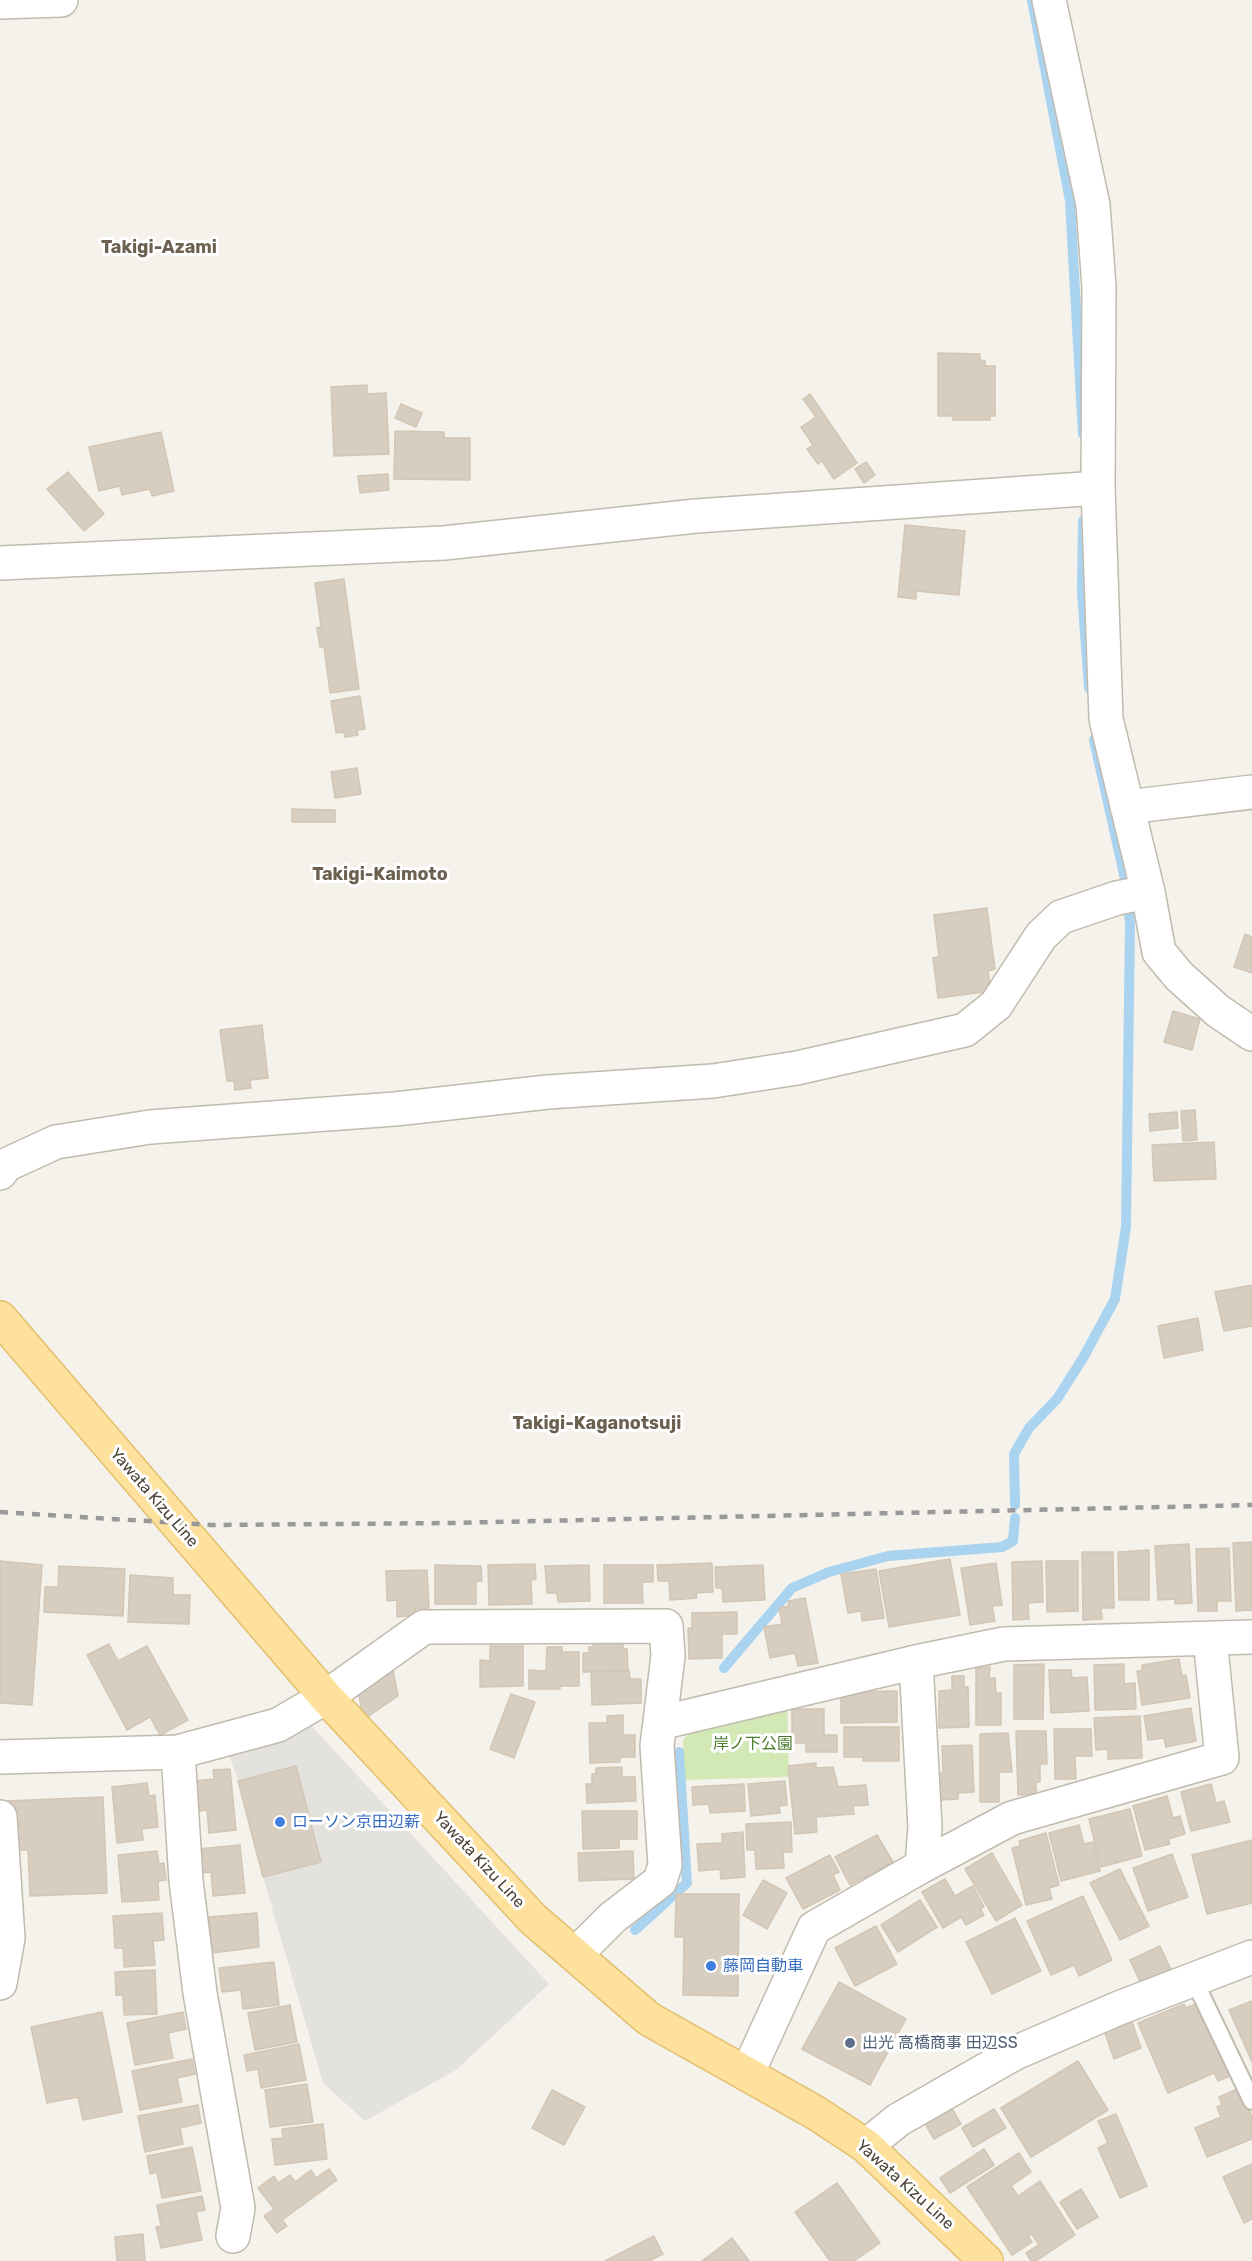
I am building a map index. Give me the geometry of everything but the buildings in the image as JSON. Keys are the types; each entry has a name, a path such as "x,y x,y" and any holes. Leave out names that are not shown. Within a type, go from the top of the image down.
{"main road":[{"name":"Yawata Kizu Line","path":"0,1318 326,1697 533,1919 649,2019 816,2113 866,2146 986,2261"}],"street":[{"path":"0,2 61,0"},
{"path":"1049,0 1094,205 1099,287 1086,489 1106,719 1126,807 1135,895 1159,952 1187,983 1218,1011 1252,1034"},
{"path":"0,563 444,543 696,516 1086,489"},
{"path":"1126,807 1252,792"},
{"path":"0,1173 6,1165 56,1143 150,1128 395,1109 548,1092 713,1081 797,1068 965,1030 996,1005 1041,936 1061,917 1135,895"},
{"path":"0,1757 178,1752 278,1725 326,1697 424,1627 666,1626 668,1656 657,1746 665,1865 660,1881 612,1918 575,1955"},
{"path":"660,1723 916,1662 1004,1644 1252,1637"},
{"path":"747,2074 814,1928 1012,1818 1222,1758 1210,1638"},
{"path":"916,1662 925,1827 922,1866"},
{"path":"178,1752 186,1881 198,1982 238,2208 232,2236"},
{"path":"0,1817 8,1938 0,1983"},
{"path":"866,2146 898,2120 1015,2053 1119,2008 1252,1957"}],"lane":[{"path":"1194,1980 1252,2101"}],"green space":[{"name":"岸ノ下公園","path":"787,1702 789,1777 684,1780 683,1739 706,1721"}],"shaded area":[{"path":"310,1724 549,1984 456,2070 365,2121 323,2083 263,1877 321,1862 238,1781 229,1755 291,1734"}],"waterway":[{"path":"1032,0 1070,201 1083,434"},
{"path":"1083,521 1082,592 1089,688"},
{"path":"1015,1505 1014,1454 1029,1428 1057,1399 1083,1358 1115,1299 1126,1227 1130,923 1125,879 1094,740"},
{"path":"724,1668 792,1588 829,1572 888,1556 1002,1547 1013,1541 1015,1518"},
{"path":"635,1930 687,1883 679,1752"}],"railway":[{"path":"0,1512 211,1525 451,1523 1252,1505"}],"place":[{"name":"ローソン京田辺薪","path":"280,1822"},
{"name":"藤岡自動車","path":"711,1966"},
{"name":"出光 高橋商事 田辺SS","path":"850,2043"}],"district":[{"name":"Takigi-Azami","path":"159,248"},
{"name":"Takigi-Kaimoto","path":"380,875"},
{"name":"Takigi-Kaganotsuji","path":"597,1424"}]}
